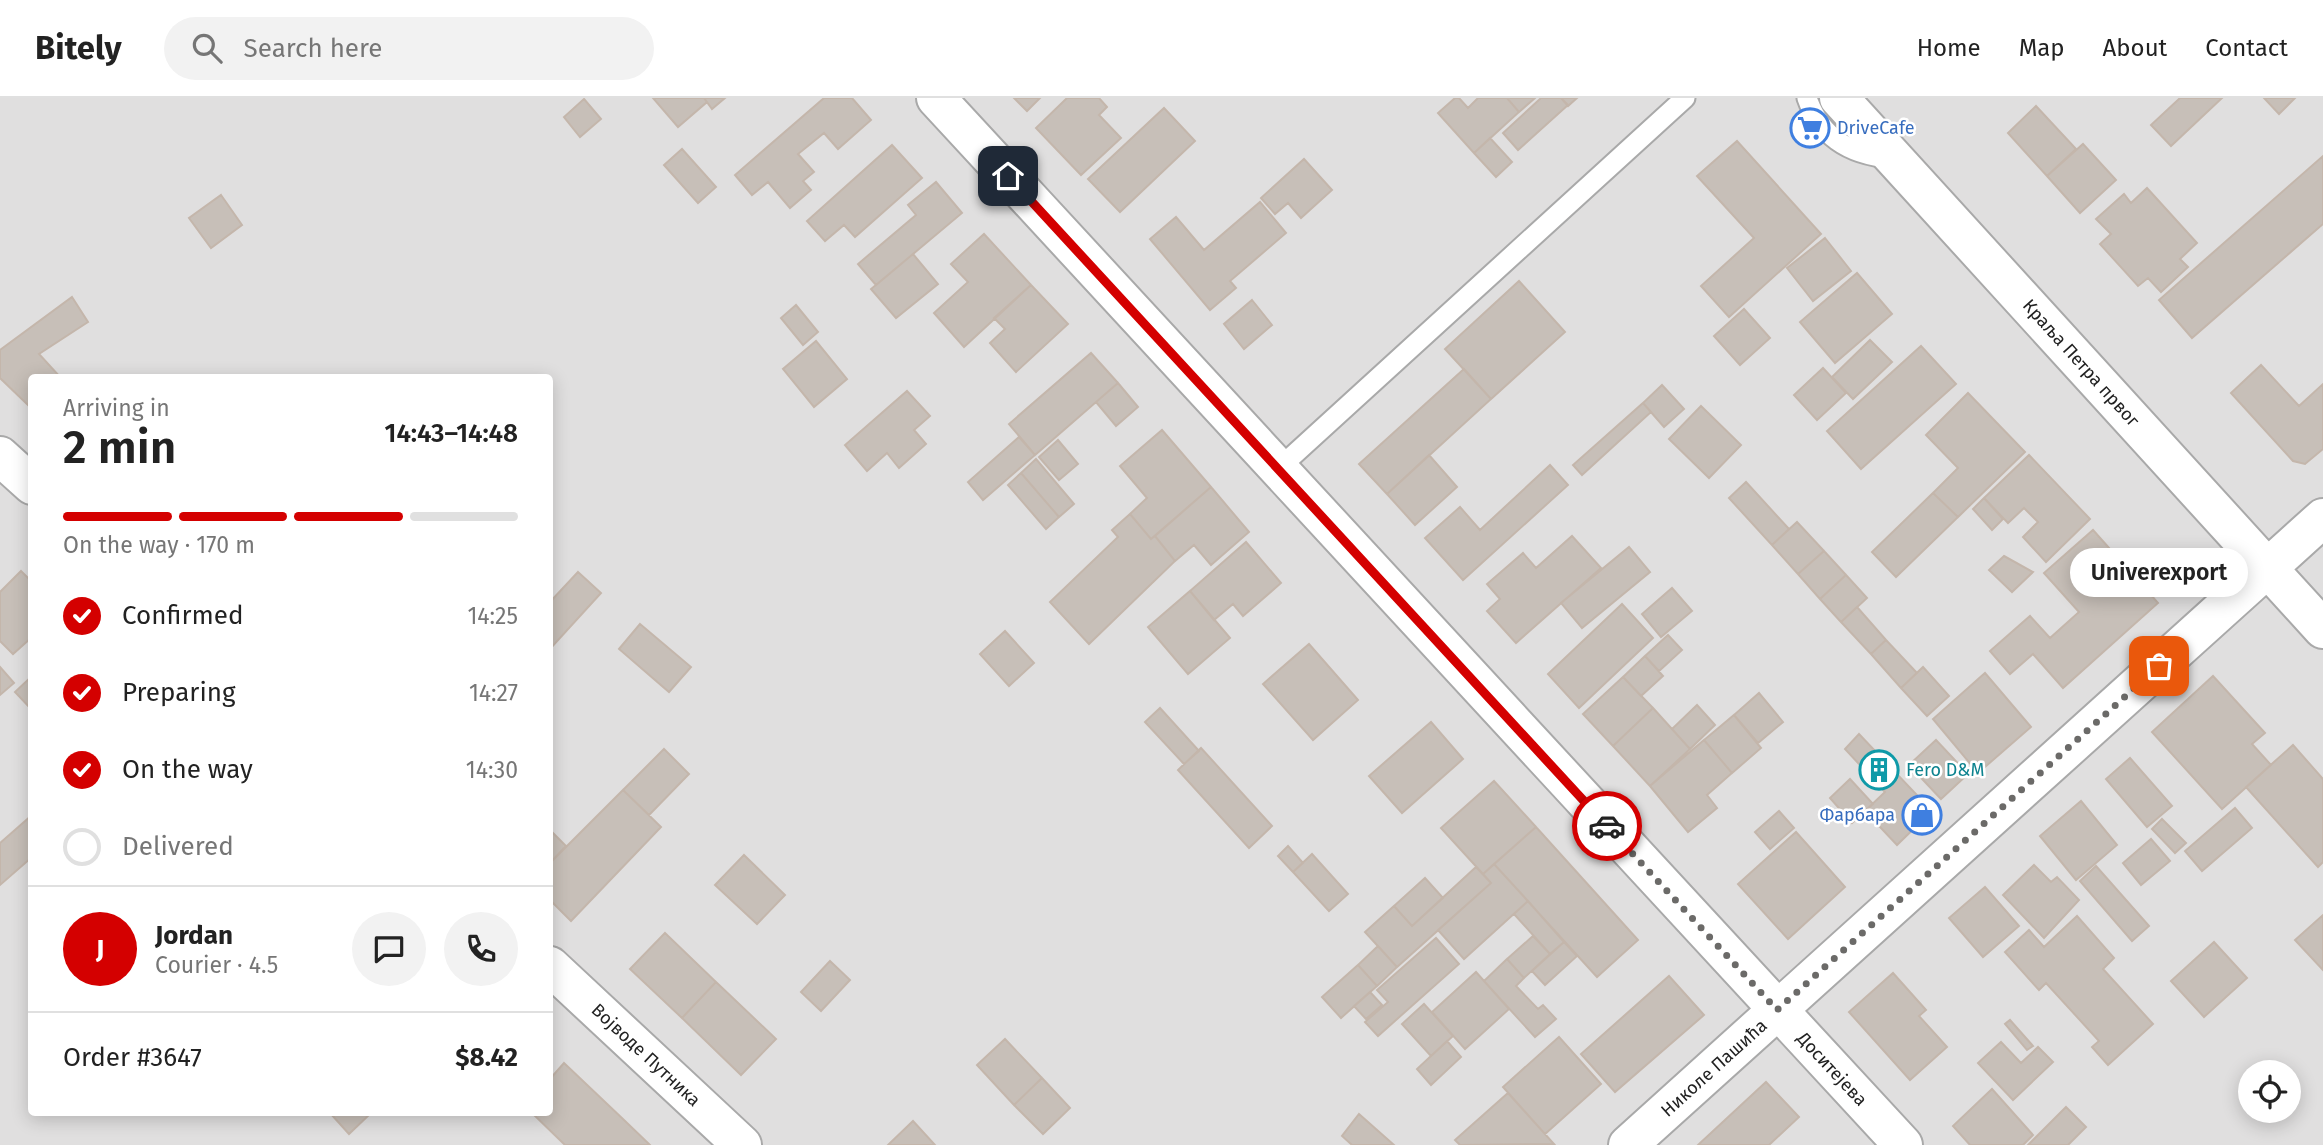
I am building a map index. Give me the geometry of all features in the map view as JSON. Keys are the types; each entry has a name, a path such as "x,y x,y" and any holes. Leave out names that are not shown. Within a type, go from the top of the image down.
{"street":[{"name":"Доситејева","path":"936,98 1903,1145"},
{"name":"Краља Петра првог","path":"1839,98 2323,629"},
{"path":"0,456 28,481"},
{"name":"Николе Пашића","path":"1628,1145 2323,518"},
{"name":"Војводе Путника","path":"553,969 742,1145"}],"lane":[{"path":"1277,470 1685,98"},
{"path":"1807,98 1821,127 1833,139 1857,153 1894,158"}],"shaded area":[{"path":"0,98 2323,98 2323,1145 0,1145"}],"building":[{"path":"653,98 704,98 707,102 678,127"},
{"path":"704,98 725,98 712,109"},
{"path":"824,98 852,98 871,120 838,149 824,133 798,154 814,172 803,181 811,190 790,208 768,182 752,195 735,175"},
{"path":"1014,98 1040,98 1027,111"},
{"path":"1067,98 1099,98 1107,107 1099,115 1121,138 1081,175 1036,128"},
{"path":"1455,98 1459,98 1468,108 1478,98 1507,98 1519,112 1474,153 1438,113"},
{"path":"1507,98 1535,98 1519,112"},
{"path":"1541,98 1561,98 1568,105 1518,150 1503,133"},
{"path":"1561,98 1577,98 1568,106"},
{"path":"2180,98 2222,98 2171,146 2151,125"},
{"path":"2264,98 2295,98 2279,114"},
{"path":"584,99 601,119 580,137 564,117"},
{"path":"2036,106 2076,149 2047,176 2008,133"},
{"path":"1164,108 1195,141 1120,212 1088,179"},
{"path":"1490,138 1512,162 1496,177 1474,153"},
{"path":"1737,141 1821,234 1729,317 1701,286 1754,238 1697,176"},
{"path":"2083,144 2116,180 2080,213 2047,176"},
{"path":"892,145 922,178 855,237 844,225 825,241 807,221"},
{"path":"682,149 716,187 698,203 664,165"},
{"path":"2323,156 2323,224 2192,338 2159,300"},
{"path":"1304,159 1332,190 1301,218 1288,203 1275,214 1261,198"},
{"path":"936,182 962,213 876,285 858,264 916,215 908,205"},
{"path":"2147,188 2197,243 2180,259 2188,267 2161,292 2148,278 2138,286 2100,244 2111,234 2096,219 2124,194 2131,203"},
{"path":"221,195 242,225 211,248 189,218"},
{"path":"1260,202 1286,233 1230,281 1236,288 1210,310 1150,239 1176,217 1204,250"},
{"path":"984,234 1031,285 964,347 934,313 968,282 951,264"},
{"path":"1825,238 1851,271 1813,301 1787,268"},
{"path":"913,254 938,284 896,318 871,289"},
{"path":"1857,273 1892,314 1835,363 1800,322"},
{"path":"1519,281 1565,332 1491,399 1445,349"},
{"path":"1031,285 1068,324 1016,372 990,343 1005,329 994,318"},
{"path":"72,297 88,322 39,354 57,374 28,374 28,405 0,378 0,350"},
{"path":"1252,300 1272,325 1244,349 1224,324"},
{"path":"796,305 818,332 803,345 781,318"},
{"path":"1744,309 1770,338 1740,365 1714,336"},
{"path":"1870,340 1892,362 1853,399 1832,377"},
{"path":"816,341 847,379 814,407 783,369"},
{"path":"1921,346 1956,384 1861,469 1827,431"},
{"path":"1091,353 1118,383 1035,455 1009,424"},
{"path":"2261,365 2299,406 2323,384 2323,449 2305,464 2293,461 2231,393"},
{"path":"1823,368 1846,393 1817,420 1794,395"},
{"path":"1464,369 1491,399 1387,494 1359,464"},
{"path":"1118,383 1138,407 1116,426 1096,402"},
{"path":"1662,385 1684,409 1664,427 1643,403"},
{"path":"907,391 930,416 914,430 926,444 899,468 887,453 867,471 845,445"},
{"path":"1968,393 2025,452 1958,517 1933,493 1958,468 1926,435"},
{"path":"1643,403 1651,412 1582,475 1573,465"},
{"path":"1701,406 1741,445 1709,478 1669,439"},
{"path":"1162,430 1211,487 1151,539 1130,514 1147,498 1120,466"},
{"path":"1019,437 1035,455 983,500 968,482"},
{"path":"1058,440 1078,464 1059,480 1039,457"},
{"path":"1429,455 1457,487 1415,525 1387,494"},
{"path":"2029,455 2090,519 2046,562 2023,537 2038,522 2024,508 2008,523 1984,498"},
{"path":"1036,459 1074,504 1059,517 1021,473"},
{"path":"1550,465 1568,485 1463,580 1425,538 1460,507 1480,530"},
{"path":"1021,473 1059,517 1046,529 1008,485"},
{"path":"1746,482 1789,529 1772,545 1729,498"},
{"path":"1211,487 1249,532 1211,565 1194,545 1175,561 1155,536"},
{"path":"1933,493 1958,517 1896,577 1872,552"},
{"path":"1984,498 2003,519 1992,530 1973,509"},
{"path":"1130,514 1151,539 1155,536 1175,561 1089,644 1050,602 1118,537 1112,530"},
{"path":"1797,522 1824,551 1798,574 1772,545"},
{"path":"2093,530 2158,603 2063,688 2033,654 2010,674 1990,651 2030,616 2050,638 2079,612 2044,573"},
{"path":"1572,536 1601,568 1516,643 1487,611 1500,599 1487,584 1523,553 1536,568"},
{"path":"1246,542 1281,583 1243,616 1233,604 1214,620 1190,591"},
{"path":"1629,547 1650,572 1582,628 1561,603"},
{"path":"1824,551 1846,575 1820,599 1798,574"},
{"path":"2004,556 2033,572 2012,592 1989,570"},
{"path":"21,571 28,578 28,641 13,654 0,641 0,592"},
{"path":"578,572 601,593 553,646 553,599"},
{"path":"1846,575 1867,598 1841,622 1820,599"},
{"path":"1672,588 1692,611 1661,637 1642,614"},
{"path":"1190,591 1230,638 1188,674 1148,627"},
{"path":"1622,604 1653,638 1579,708 1548,674"},
{"path":"1857,607 1886,640 1871,654 1841,622"},
{"path":"640,624 691,667 669,692 619,649"},
{"path":"1005,631 1034,663 1009,686 980,654"},
{"path":"1668,635 1682,650 1659,671 1645,656"},
{"path":"1886,640 1917,673 1901,688 1871,654"},
{"path":"1309,644 1358,700 1313,740 1263,684"},
{"path":"1645,656 1663,676 1641,696 1623,677"},
{"path":"0,667 14,683 0,695"},
{"path":"1923,667 1949,696 1927,716 1901,688"},
{"path":"1985,673 2031,727 1978,773 1933,719"},
{"path":"2213,676 2265,733 2252,744 2271,765 2222,809 2152,732"},
{"path":"1623,677 1653,708 1613,746 1583,714"},
{"path":"28,680 28,706 15,692"},
{"path":"1759,693 1783,722 1758,743 1734,715"},
{"path":"1697,705 1715,725 1690,749 1672,729"},
{"path":"1160,708 1199,751 1184,764 1145,722"},
{"path":"1653,708 1690,749 1650,786 1613,746"},
{"path":"1734,715 1761,748 1732,773 1704,740"},
{"path":"1431,722 1463,759 1402,813 1369,776"},
{"name":"Fero D&M","path":"1859,734 1932,811 1897,845 1865,811 1885,792 1845,749"},
{"path":"1704,740 1732,773 1707,795 1717,808 1688,832 1650,786"},
{"path":"1936,740 1968,774 1941,799 1909,765"},
{"path":"2293,745 2323,779 2323,862 2318,867 2246,787"},
{"path":"1201,748 1272,826 1249,848 1178,770"},
{"path":"664,749 689,774 649,815 623,790"},
{"path":"2130,758 2172,806 2147,827 2106,779"},
{"path":"1850,779 1873,804 1852,823 1830,798"},
{"path":"1494,781 1536,827 1483,874 1441,828"},
{"path":"623,790 661,827 571,921 553,903 553,860"},
{"path":"2081,801 2117,845 2076,880 2040,836"},
{"path":"2235,808 2252,828 2202,871 2185,851"},
{"path":"1779,811 1794,828 1770,849 1755,832"},
{"path":"28,818 28,860 0,885 0,843"},
{"path":"2162,819 2186,843 2175,853 2152,829"},
{"path":"1536,827 1638,940 1597,977 1494,864"},
{"path":"1796,832 1845,887 1788,939 1738,884"},
{"path":"553,833 566,846 553,860"},
{"path":"2151,839 2170,861 2141,885 2123,863"},
{"path":"1288,846 1303,863 1293,872 1278,856"},
{"path":"1312,854 1348,894 1329,911 1293,872"},
{"path":"744,855 785,895 757,924 715,885"},
{"path":"1494,864 1528,901 1464,959 1438,930 1491,883 1483,874"},
{"path":"2034,865 2051,882 2057,877 2079,900 2044,938 2003,895"},
{"path":"2096,866 2149,926 2132,941 2080,881"},
{"path":"1476,867 1491,883 1397,967 1365,932 1394,906 1412,926"},
{"path":"1425,878 1443,898 1412,926 1394,906"},
{"path":"1985,887 2019,926 1983,957 1949,918"},
{"path":"1528,901 1564,942 1550,954 1514,914"},
{"path":"2323,915 2323,970 2295,940"},
{"path":"2077,916 2114,958 2103,969 2153,1024 2108,1065 2092,1047 2099,1041 2046,983 2039,990 2005,952 2029,930 2044,947"},
{"path":"665,933 716,982 682,1018 630,969"},
{"path":"1533,936 1550,954 1524,978 1507,959"},
{"path":"1436,938 1459,964 1378,1036 1365,1022 1388,1002 1377,990"},
{"path":"1564,942 1577,956 1545,985 1532,971"},
{"path":"2214,942 2247,978 2204,1017 2171,981"},
{"path":"1378,946 1397,967 1377,986 1358,965"},
{"path":"1507,959 1524,978 1516,986 1538,1009 1543,1005 1556,1019 1535,1037 1484,981"},
{"path":"830,961 850,980 821,1011 801,992"},
{"path":"1358,965 1377,986 1341,1018 1322,997"},
{"path":"1476,972 1509,1009 1465,1049 1432,1012"},
{"path":"1893,973 1926,1010 1919,1016 1947,1047 1910,1080 1849,1012"},
{"path":"1669,976 1704,1015 1615,1092 1581,1054"},
{"path":"716,982 776,1039 741,1075 682,1018"},
{"path":"1370,992 1382,1005 1366,1019 1354,1006"},
{"path":"1424,1004 1453,1036 1431,1056 1402,1024"},
{"path":"2010,1020 2033,1046 2027,1050 2005,1024"},
{"path":"1559,1037 1601,1084 1545,1134 1503,1087"},
{"path":"1005,1039 1042,1078 1014,1105 977,1065"},
{"path":"1447,1041 1461,1057 1431,1085 1417,1069"},
{"path":"2001,1042 2021,1063 2038,1047 2053,1062 2013,1100 1978,1063"},
{"path":"564,1063 650,1145 565,1145 535,1116 553,1116 553,1076"},
{"path":"1042,1078 1070,1108 1043,1134 1014,1105"},
{"path":"1766,1082 1799,1117 1769,1145 1698,1145"},
{"path":"1992,1089 2033,1135 2023,1145 1970,1145 1953,1126"},
{"path":"1508,1093 1554,1144 1460,1145 1455,1140"},
{"path":"2066,1107 2086,1127 2068,1145 2028,1145"},
{"path":"1359,1114 1394,1145 1352,1145 1342,1136"},
{"path":"333,1116 368,1116 349,1134"},
{"path":"913,1121 935,1145 888,1145"}],"way so far":[{"path":"1607,826 1777,1010 2159,666"}],"place":[{"name":"DriveCafe","path":"1810,128"},
{"name":"Univerexport","path":"2159,666"},
{"name":"Fero D&M","path":"1879,770"},
{"name":"Фарбара","path":"1922,815"}],"route":[{"path":"1008,176 1607,826"}]}
